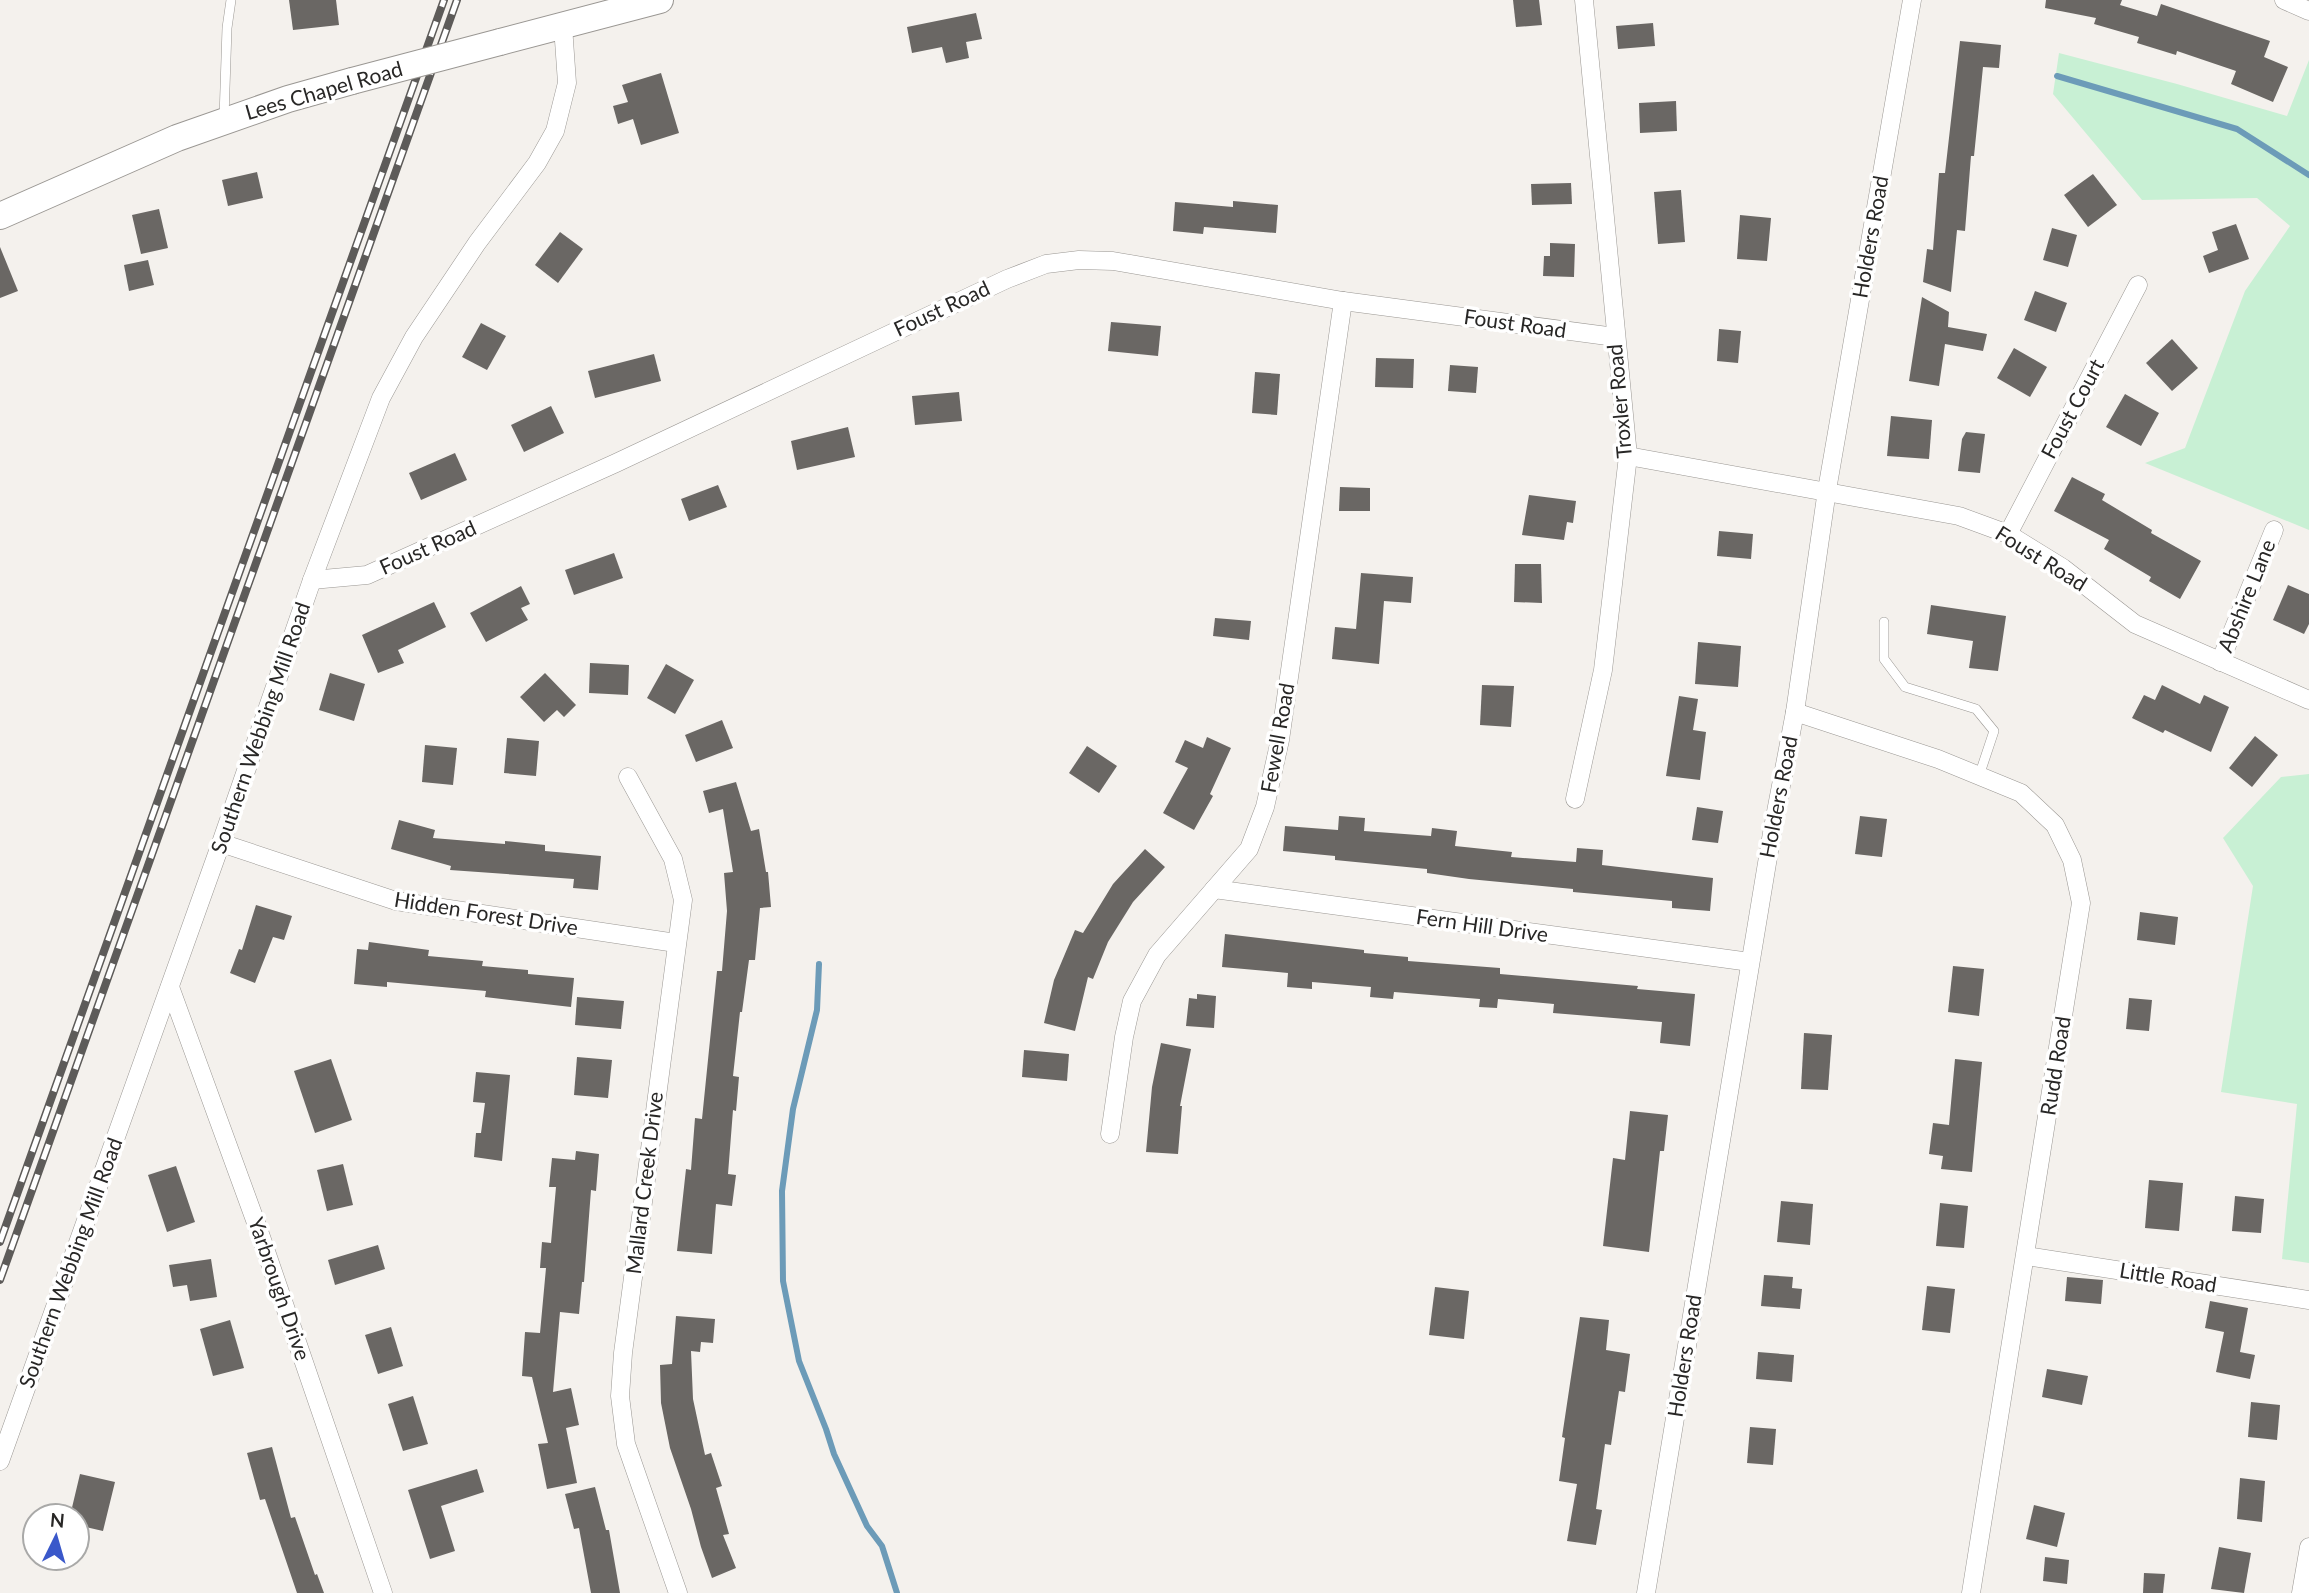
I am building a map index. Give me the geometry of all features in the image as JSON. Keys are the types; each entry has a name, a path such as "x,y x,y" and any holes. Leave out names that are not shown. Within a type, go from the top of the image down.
{"main road":[{"name":"Lees Chapel Road","path":"0,216 224,120 352,81 660,0"}],"street":[{"name":"Troxler Road","path":"1576,799 1603,670 1628,456 1584,0"},
{"name":"Holders Road","path":"1646,1593 1750,962 1795,712 1827,491 1912,0"},
{"path":"2284,0 2309,11"},
{"name":"Southern Webbing Mill Road","path":"0,1461 312,580 381,398 407,349 477,243 537,163 555,131 566,83 563,26"},
{"name":"Foust Road","path":"312,580 367,575 616,463 1007,279 1046,264 1079,260 1113,261 1343,301 1615,337"},
{"name":"Foust Court","path":"2008,534 2138,285"},
{"name":"Fewell Road","path":"1110,1134 1132,1001 1157,955 1249,849 1265,807 1280,740 1343,301"},
{"name":"Foust Road","path":"1628,456 1959,516 2008,534 2063,568 2135,624 2309,700"},
{"name":"Abshire Lane","path":"2220,662 2274,530"},
{"name":"Rudd Road","path":"1795,712 1938,758 2021,793 2055,825 2073,860 2081,903 1971,1593"},
{"name":"Mallard Creek Drive","path":"628,778 673,859 683,900 623,1353 620,1396 626,1444 678,1593"},
{"name":"Hidden Forest Drive","path":"221,843 396,901 676,943"},
{"name":"Fern Hill Drive","path":"1213,889 1750,962"},
{"name":"Yarbrough Drive","path":"170,987 259,1231 383,1593"},
{"name":"Little Road","path":"2026,1256 2309,1300"},
{"path":"2301,1593 2309,1547"}],"lane":[{"path":"224,120 227,28 231,0"},
{"path":"1884,622 1884,659 1905,687 1976,709 1994,731 1979,776"}],"green space":[{"path":"2059,53 2287,116 2309,60 2309,530 2145,463 2185,448 2245,291 2290,226 2257,198 2142,200 2053,94"},
{"path":"2309,774 2309,1263 2282,1259 2297,1104 2221,1092 2253,886 2223,838 2281,777"}],"building":[{"path":"289,0 336,0 339,25 293,30"},
{"path":"1513,0 1539,0 1542,25 1516,27"},
{"path":"2046,0 2122,0 2120,5 2157,16 2161,4 2270,41 2264,57 2288,67 2273,102 2231,84 2236,71 2177,51 2176,55 2137,43 2139,37 2094,24 2096,18 2045,8"},
{"path":"976,13 982,39 966,42 969,58 946,63 942,47 912,53 907,27"},
{"path":"1653,23 1655,46 1618,49 1616,26"},
{"path":"1960,41 2001,45 1999,68 1983,67 1974,156 1971,156 1965,231 1957,230 1951,292 1923,282 1927,249 1933,250 1939,173 1945,173"},
{"path":"661,73 679,133 641,145 633,119 618,124 613,106 628,102 622,85"},
{"path":"1676,101 1677,131 1640,133 1639,103"},
{"path":"257,172 263,198 228,206 222,180"},
{"path":"2093,174 2117,205 2088,227 2064,195"},
{"path":"1571,183 1572,204 1532,205 1531,184"},
{"path":"1681,190 1685,242 1658,244 1654,192"},
{"path":"1233,201 1278,205 1276,233 1204,227 1203,234 1173,231 1175,202 1233,207"},
{"path":"159,209 168,248 141,254 132,215"},
{"path":"1740,215 1771,218 1767,261 1737,259"},
{"path":"2236,224 2249,259 2209,273 2203,256 2218,250 2212,232"},
{"path":"2052,228 2077,235 2068,267 2043,260"},
{"path":"560,232 583,249 558,283 535,265"},
{"path":"1550,243 1575,244 1574,277 1543,276 1544,256 1550,256"},
{"path":"0,247 18,291 0,298"},
{"path":"148,260 154,285 129,291 124,265"},
{"path":"2035,291 2067,303 2056,332 2024,320"},
{"path":"1922,297 1949,312 1948,327 1987,334 1983,351 1945,344 1939,386 1909,381"},
{"path":"1111,322 1161,326 1158,356 1108,351"},
{"path":"481,323 506,336 487,370 462,357"},
{"path":"1719,329 1741,331 1738,363 1717,361"},
{"path":"2172,339 2198,368 2172,391 2146,363"},
{"path":"2014,348 2047,367 2030,397 1997,378"},
{"path":"654,354 661,381 595,398 588,371"},
{"path":"1376,358 1414,359 1413,388 1375,387"},
{"path":"1450,365 1478,367 1476,393 1448,391"},
{"path":"1255,372 1280,374 1277,415 1252,413"},
{"path":"959,392 962,421 915,425 912,396"},
{"path":"2125,394 2159,413 2141,446 2106,427"},
{"path":"551,406 564,433 524,452 511,425"},
{"path":"1891,416 1932,420 1929,459 1887,456"},
{"path":"848,427 855,457 797,470 791,441"},
{"path":"1966,432 1985,434 1980,473 1958,471 1962,439"},
{"path":"455,453 467,480 421,500 409,473"},
{"path":"2072,477 2105,494 2102,500 2152,530 2151,533 2201,561 2180,599 2149,581 2151,577 2104,549 2109,540 2054,511"},
{"path":"718,485 727,507 689,521 681,499"},
{"path":"1340,487 1370,488 1370,511 1339,511"},
{"path":"1529,495 1576,501 1573,523 1567,522 1564,540 1522,535"},
{"path":"1719,531 1753,534 1751,559 1717,556"},
{"path":"614,553 623,578 574,595 565,570"},
{"path":"1515,564 1541,564 1542,603 1514,602"},
{"path":"1361,573 1413,577 1411,603 1384,601 1379,664 1332,659 1335,627 1356,629"},
{"path":"2288,585 2309,594 2309,624 2304,634 2273,620"},
{"path":"521,586 530,604 521,608 528,620 486,642 470,613"},
{"path":"434,602 446,627 398,650 404,663 378,673 362,635"},
{"path":"1931,605 2006,616 1998,671 1969,668 1973,641 1927,634"},
{"path":"1215,618 1251,621 1249,640 1213,636"},
{"path":"1698,642 1741,646 1738,687 1695,684"},
{"path":"590,663 629,665 628,695 589,693"},
{"path":"666,664 694,680 675,714 647,698"},
{"path":"330,673 365,684 354,721 319,710"},
{"path":"545,673 576,705 564,717 557,710 544,722 520,697"},
{"path":"1482,685 1514,686 1511,727 1480,725"},
{"path":"2162,685 2200,704 2204,695 2229,707 2211,752 2132,718 2144,695 2155,700"},
{"path":"1679,696 1698,699 1693,730 1706,732 1700,780 1666,776"},
{"path":"722,720 733,748 696,762 685,735"},
{"path":"2255,736 2278,755 2252,787 2229,768"},
{"path":"1207,737 1231,748 1210,794 1213,796 1194,830 1163,813 1188,768 1175,762 1185,740 1203,748"},
{"path":"507,738 539,741 536,776 504,773"},
{"path":"425,745 457,748 453,785 422,782"},
{"path":"1087,746 1117,766 1099,793 1069,773"},
{"path":"736,782 751,831 759,829 768,872 771,907 760,908 755,960 749,960 740,1012 733,1076 739,1077 736,1111 733,1110 728,1174 736,1175 732,1206 716,1204 712,1254 677,1251 686,1169 691,1170 695,1118 702,1119 717,971 722,971 727,911 724,873 733,872 723,809 709,813 703,791"},
{"path":"1697,807 1723,811 1718,843 1692,840"},
{"path":"1339,816 1365,818 1364,831 1431,836 1432,828 1457,831 1455,846 1512,852 1511,857 1576,862 1577,848 1603,850 1602,865 1713,878 1710,911 1672,908 1672,901 1469,879 1427,873 1427,869 1335,860 1335,856 1283,851 1285,826 1338,830"},
{"path":"1860,816 1887,819 1882,857 1855,854"},
{"path":"399,820 435,830 433,838 545,845 545,851 601,856 598,890 573,888 574,879 450,870 451,866 391,849"},
{"path":"1145,849 1165,867 1133,902 1108,942 1093,979 1088,977 1075,1031 1044,1023 1054,980 1075,930 1083,933 1113,884"},
{"path":"256,905 292,916 284,940 273,937 255,983 230,973 239,949 242,950"},
{"path":"2140,912 2178,917 2175,945 2137,940"},
{"path":"1225,934 1364,950 1364,953 1408,957 1408,961 1500,968 1500,974 1638,986 1637,989 1695,994 1690,1046 1660,1043 1662,1022 1553,1013 1554,1004 1498,999 1497,1008 1479,1007 1480,999 1394,992 1393,999 1370,997 1371,987 1312,982 1312,989 1287,987 1288,973 1222,967"},
{"path":"369,942 429,950 428,956 483,961 482,966 574,978 571,1007 485,997 486,991 387,982 387,987 354,984 357,949 368,950"},
{"path":"1953,966 1984,969 1979,1016 1948,1012"},
{"path":"1197,994 1216,996 1214,1028 1186,1026 1189,998 1197,999"},
{"path":"577,997 624,1001 621,1029 575,1025"},
{"path":"2129,998 2152,1000 2149,1031 2126,1029"},
{"path":"1804,1033 1832,1035 1828,1090 1801,1089"},
{"path":"1161,1043 1191,1049 1180,1106 1178,1154 1146,1152 1152,1087"},
{"path":"1024,1050 1069,1054 1067,1081 1022,1077"},
{"path":"577,1057 612,1060 608,1098 574,1095"},
{"path":"331,1059 352,1120 315,1133 294,1071"},
{"path":"1955,1059 1982,1062 1972,1172 1941,1169 1943,1156 1929,1154 1933,1123 1949,1125"},
{"path":"476,1072 510,1075 502,1161 474,1157 476,1133 481,1133 485,1103 473,1102"},
{"path":"1630,1111 1668,1115 1664,1151 1660,1151 1649,1252 1603,1246 1613,1158 1625,1160"},
{"path":"576,1151 599,1154 596,1191 591,1190 579,1314 560,1312 553,1392 571,1388 579,1425 566,1428 577,1483 547,1489 538,1444 548,1443 532,1377 522,1376 525,1332 540,1333 546,1268 540,1268 542,1242 551,1243 556,1187 549,1187 552,1158 575,1160"},
{"path":"343,1164 353,1205 327,1211 317,1170"},
{"path":"176,1166 195,1222 167,1232 148,1175"},
{"path":"2149,1180 2183,1183 2179,1231 2145,1228"},
{"path":"2235,1196 2264,1199 2261,1233 2232,1231"},
{"path":"1781,1201 1813,1204 1810,1245 1777,1242"},
{"path":"1940,1203 1968,1206 1964,1248 1936,1246"},
{"path":"378,1245 385,1269 335,1285 328,1260"},
{"path":"211,1259 217,1297 190,1301 187,1285 173,1287 169,1265"},
{"path":"1764,1275 1793,1277 1792,1288 1802,1289 1800,1309 1761,1306"},
{"path":"2067,1277 2103,1280 2101,1304 2065,1301"},
{"path":"1927,1286 1955,1289 1950,1333 1922,1330"},
{"path":"1435,1287 1469,1291 1464,1339 1429,1335"},
{"path":"2210,1301 2248,1308 2240,1352 2255,1355 2250,1379 2216,1372 2224,1332 2205,1328"},
{"path":"676,1316 715,1319 713,1343 701,1342 700,1352 691,1351 693,1399 705,1455 711,1453 722,1486 716,1488 729,1534 723,1535 736,1568 712,1578 670,1448 661,1403 660,1365 672,1364"},
{"path":"1580,1317 1609,1320 1606,1350 1630,1354 1625,1392 1619,1391 1611,1445 1605,1444 1596,1509 1602,1510 1596,1545 1567,1541 1577,1484 1559,1481 1565,1438 1562,1437"},
{"path":"230,1320 244,1368 213,1376 200,1329"},
{"path":"391,1327 403,1366 378,1374 365,1335"},
{"path":"1758,1352 1794,1355 1792,1382 1756,1379"},
{"path":"2047,1369 2088,1376 2082,1405 2042,1397"},
{"path":"413,1396 428,1444 403,1451 388,1404"},
{"path":"2251,1402 2280,1405 2277,1440 2248,1437"},
{"path":"1750,1427 1776,1429 1773,1465 1747,1463"},
{"path":"272,1447 291,1518 295,1517 324,1593 297,1593 265,1499 260,1500 247,1453"},
{"path":"477,1469 484,1492 441,1506 455,1551 430,1559 408,1490"},
{"path":"80,1474 115,1482 103,1531 91,1528 91,1502 73,1502"},
{"path":"2240,1478 2265,1481 2262,1522 2237,1519"},
{"path":"595,1487 606,1530 609,1530 620,1593 591,1593 579,1528 574,1529 565,1494"},
{"path":"2034,1505 2065,1513 2057,1547 2026,1539"},
{"path":"2219,1547 2251,1553 2244,1593 2211,1589"},
{"path":"2045,1557 2069,1560 2067,1584 2043,1581"},
{"path":"2144,1573 2165,1574 2163,1593 2143,1593"}],"waterway":[{"path":"2057,76 2237,129 2309,175"},
{"path":"819,964 817,1010 793,1109 782,1191 783,1281 799,1361 834,1454 867,1526 882,1546 897,1593"}],"railway":[{"path":"0,1242 444,0"},
{"path":"0,1280 457,0"}]}
